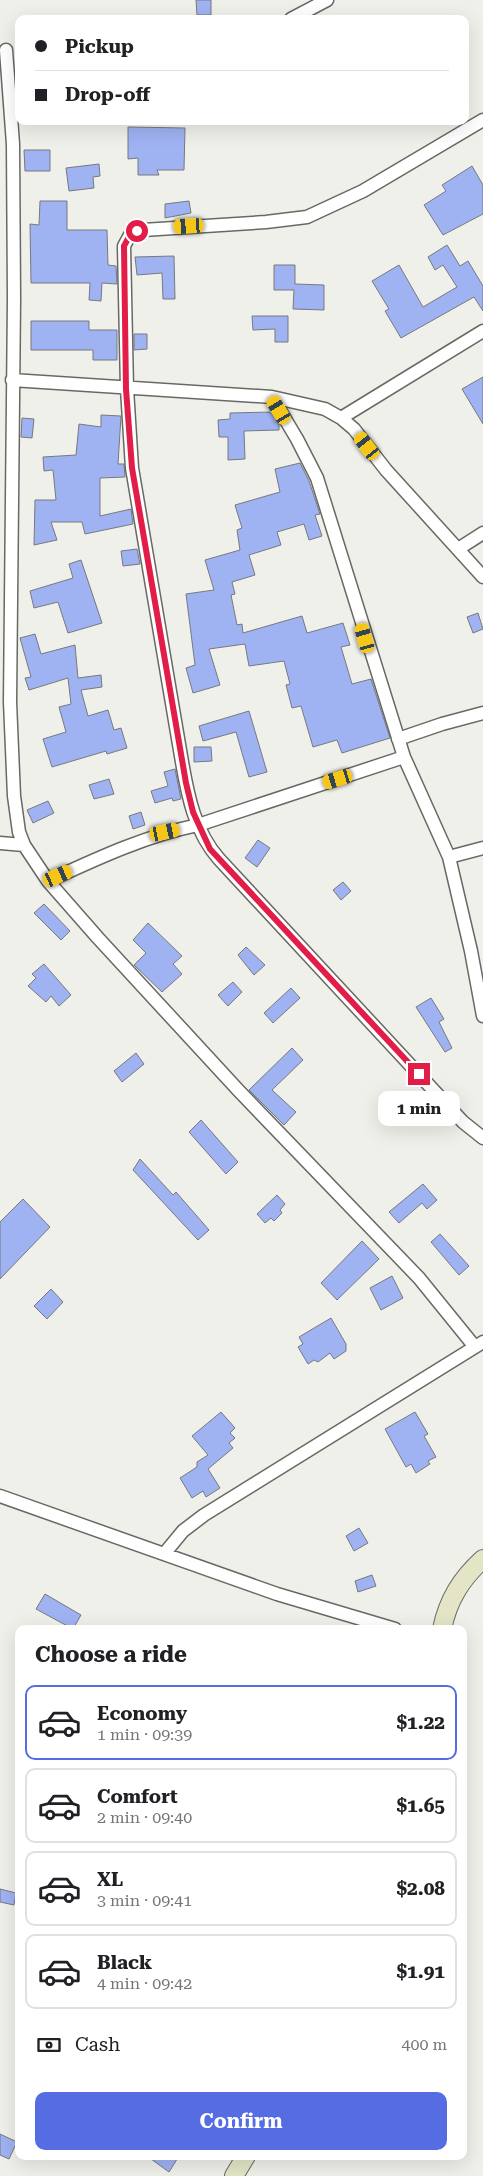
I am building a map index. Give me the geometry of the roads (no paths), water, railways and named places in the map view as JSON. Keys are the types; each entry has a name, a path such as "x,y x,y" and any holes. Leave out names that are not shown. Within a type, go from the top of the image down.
{"street":[{"path":"299,15 327,0"},
{"path":"8,49 13,144 12,380 6,505 12,752 16,815 24,844 48,881 239,1092 419,1278 479,1344 204,1515 183,1531 164,1554"},
{"path":"483,120 363,192 307,216 222,225 155,228 137,231 130,235 124,246 126,389 132,468 184,776 198,825 206,843 219,859 464,1122 483,1138"},
{"path":"341,418 483,332"},
{"path":"12,380 126,389 272,397 307,404 341,418 483,577"},
{"path":"272,397 317,478 369,653 404,757 449,856 471,951 483,1016"},
{"path":"458,549 483,533"},
{"path":"398,738 442,724 483,714"},
{"path":"48,881 128,845 165,832 198,825 404,757"},
{"path":"0,843 24,844"},
{"path":"449,856 483,848"},
{"path":"0,1496 370,1625"},
{"path":"443,1625 449,1601 457,1588 483,1559"},
{"path":"234,2176 244,2160"}]}
